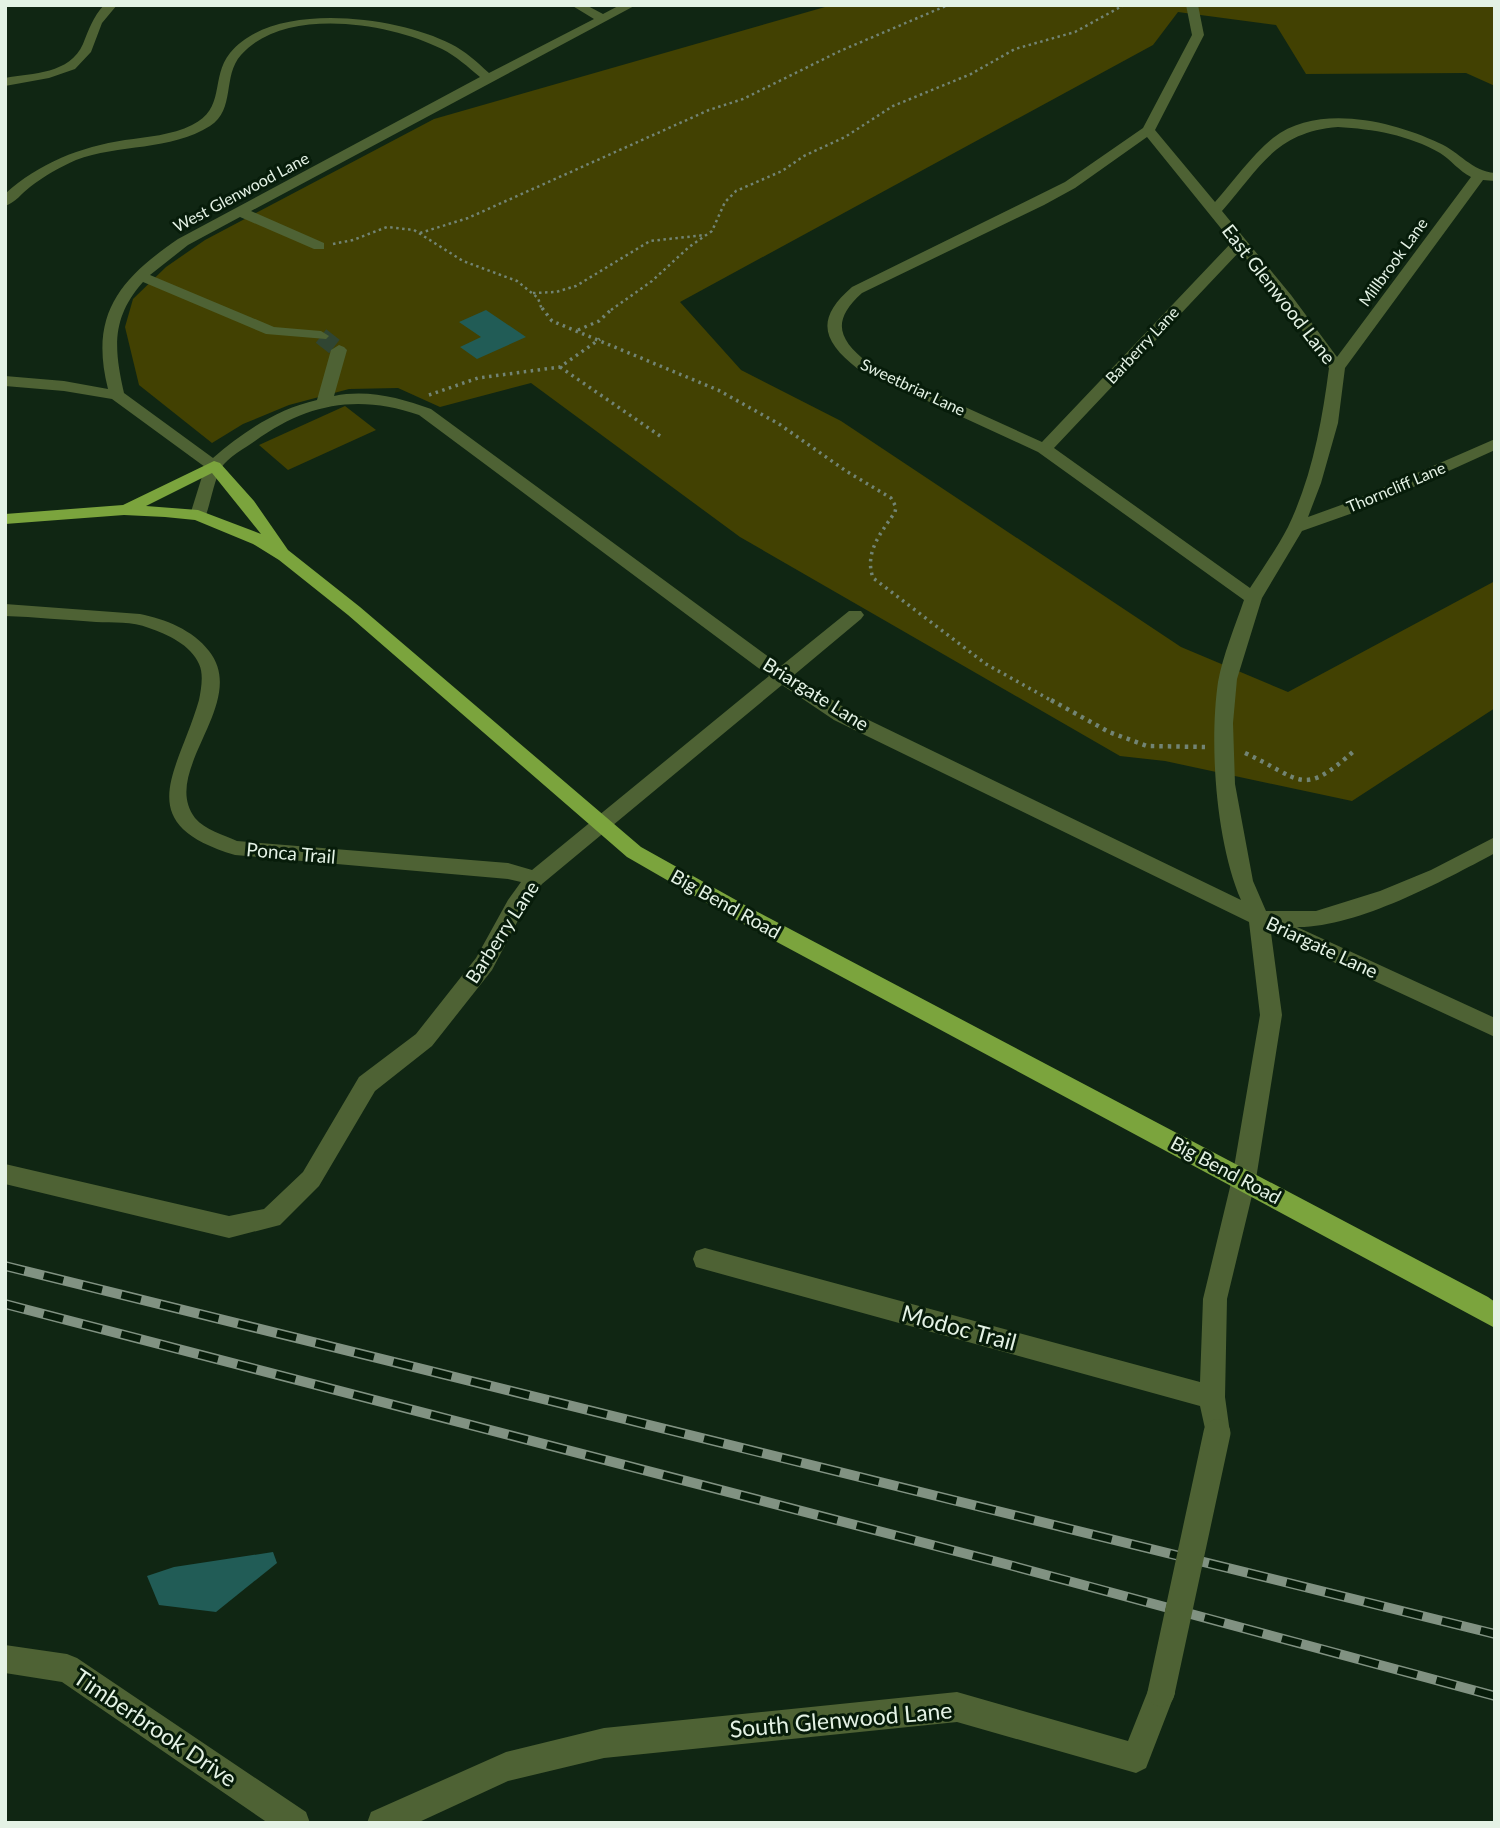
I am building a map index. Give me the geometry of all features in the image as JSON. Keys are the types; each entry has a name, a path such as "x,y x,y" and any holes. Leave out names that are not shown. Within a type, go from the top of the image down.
{"main road":[{"path":"124,510 162,494 214,466 248,505 285,556"},
{"name":"Big Bend Road","path":"5,519 124,510 198,516 231,527 285,556 354,611 635,852 722,902 1489,1311"}],"street":[{"path":"5,82 50,74 73,65 86,50 91,30 111,5"},
{"path":"577,5 602,18"},
{"name":"West Glenwood Lane","path":"117,395 107,349 116,310 139,275 183,242 630,5"},
{"path":"1148,130 1198,35 1192,5"},
{"path":"5,202 27,180 65,161 95,150 184,133 209,122 221,107 230,62 236,53 256,38 286,26 329,20 355,20 400,28 447,47 488,78"},
{"path":"1214,211 1280,139 1306,127 1351,123 1408,134 1443,149 1478,177 1495,177"},
{"name":"East Glenwood Lane","path":"1148,130 1241,241 1337,368 1330,423 1296,527 1253,598 1228,679 1222,749 1225,784 1244,881 1259,918 1271,1015 1244,1179"},
{"name":"Sweetbriar Lane","path":"1148,130 1070,185 874,281 845,300 836,311 834,331 838,344 863,366 1044,449 1253,598"},
{"name":"Millbrook Lane","path":"1337,368 1478,177"},
{"path":"241,212 318,246"},
{"name":"Barberry Lane","path":"1044,449 1241,241"},
{"path":"139,275 271,331 321,336"},
{"path":"324,401 339,350"},
{"path":"5,381 64,386 117,395 214,466 198,516"},
{"name":"Briargate Lane","path":"214,466 234,447 273,422 324,401 350,397 410,405 425,412 781,675 841,715 1259,918 1495,1027"},
{"name":"Thorncliff Lane","path":"1296,527 1361,504 1495,443"},
{"name":"Ponca Trail","path":"5,610 135,618 170,629 200,649 206,657 213,687 205,714 179,776 176,799 185,819 208,836 235,848 508,871 535,879"},
{"name":"Barberry Lane","path":"5,1174 229,1227 271,1218 311,1179 367,1084 424,1040 484,964 515,906 535,879 855,615"},
{"path":"1259,918 1316,919 1387,897 1438,875 1495,844"},
{"name":"South Glenwood Lane","path":"382,1823 506,1767 604,1743 957,1707 1136,1758 1161,1693 1217,1433 1212,1397 1215,1298 1244,1179"},
{"name":"Modoc Trail","path":"705,1259 1212,1397"},
{"name":"Timberbrook Drive","path":"5,1660 67,1668 295,1823"}],"path":[{"path":"419,233 468,218 544,186 709,110 735,102 791,77 831,54 948,5"},
{"path":"577,330 599,321 621,301 652,281 689,247 709,234 730,195 745,186 782,171 804,156 845,137 893,106 971,74 1015,49 1075,32 1124,5"},
{"path":"318,246 353,240 387,227 414,230 463,261 512,279 532,293 541,303 546,316 748,406 891,498 896,507 895,512 870,552 869,564 873,578 986,664 1126,739 1162,748 1194,746 1245,752 1290,777 1309,782 1330,774 1355,750"},
{"path":"532,293 556,292 576,286 650,241 709,234"},
{"path":"410,405 416,399 471,380 560,367 600,339"},
{"path":"560,367 663,438"}],"shaded area":[{"path":"832,5 1495,5 1495,86 1466,73 1306,74 1276,25 1178,12 1153,45 680,302 741,370 841,421 1181,647 1288,692 1495,581 1495,708 1352,801 1165,761 1120,756 740,537 531,383 440,407 398,388 349,389 289,405 243,424 212,443 139,385 125,327 133,299 166,267 205,240 434,119"},
{"path":"345,406 376,430 288,470 259,445"}],"water":[{"path":"486,310 526,337 477,359 460,347 481,337 459,322"},
{"path":"273,1552 277,1563 216,1612 159,1605 147,1576 174,1567"}],"tunnel":[{"path":"321,336 339,350"}],"railway":[{"path":"5,1266 1495,1634"},
{"path":"5,1304 1013,1566 1495,1696"}]}
